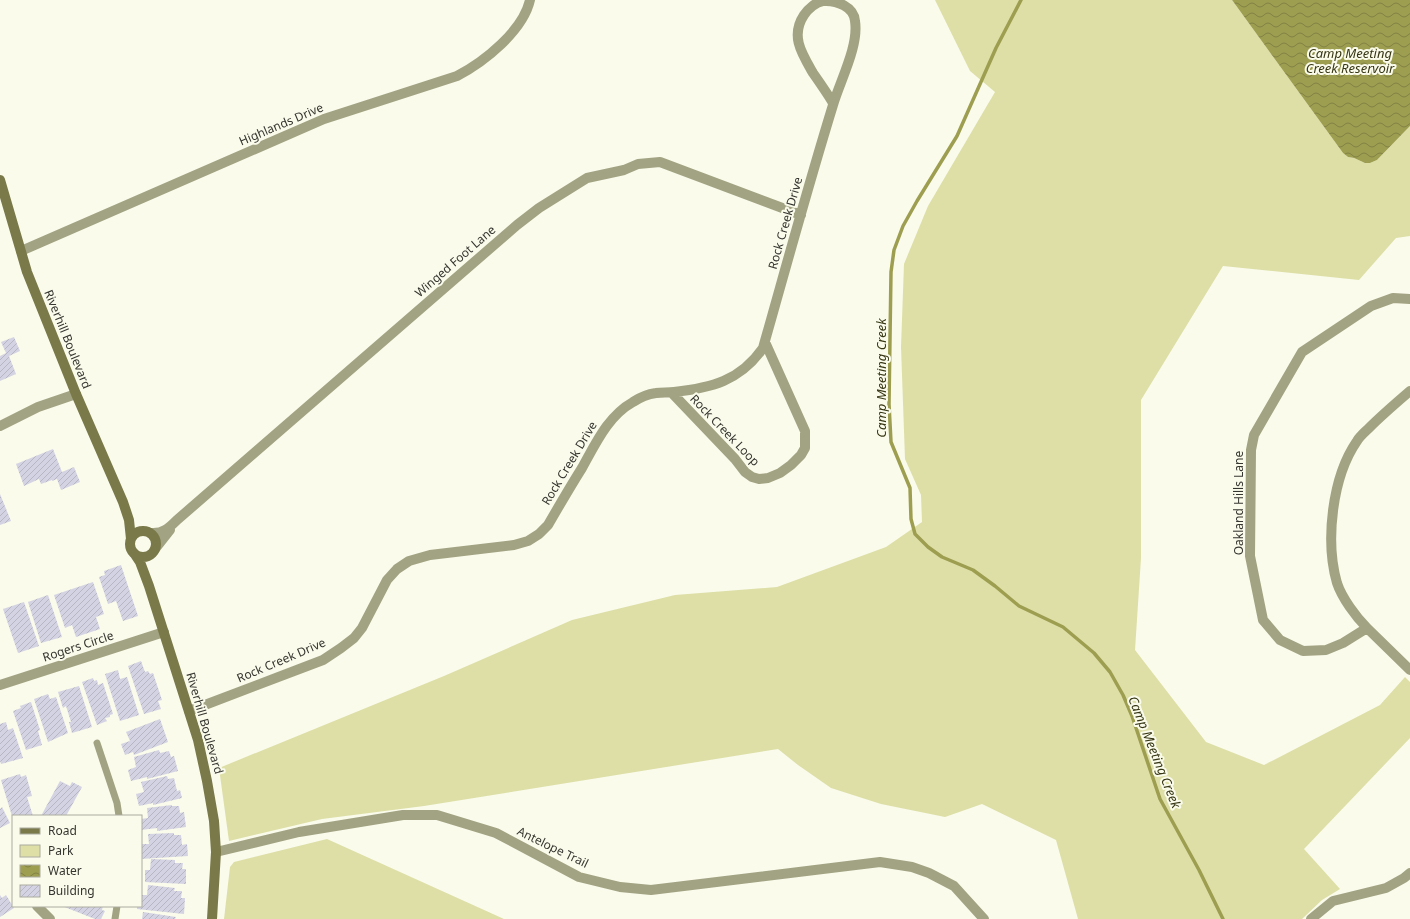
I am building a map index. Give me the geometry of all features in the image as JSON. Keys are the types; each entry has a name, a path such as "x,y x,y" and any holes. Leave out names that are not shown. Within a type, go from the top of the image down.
{"street":[{"name":"Highlands Drive","path":"21,251 324,119 457,76 471,68 496,49 525,16 530,0"},
{"name":"Rock Creek Drive","path":"189,711 323,660 341,648 354,638 362,628 387,580 397,568 409,561 430,555 514,545 528,541 539,534 548,525 606,427 621,410 634,401 654,393 672,393 712,386 724,382 736,375 755,359 763,348 765,342 833,103 853,47 856,22 854,15 850,9 844,5 834,1 823,1 813,6 803,17 798,31 798,41 803,57 833,103"},
{"name":"Winged Foot Lane","path":"148,532 160,533 165,530 517,225 539,208 588,178 624,170 638,164 660,162 801,215"},
{"name":"Riverhill Boulevard","path":"0,180 28,272 76,394 130,520 130,545 140,562 149,586 198,740 214,821 216,852 212,919"},
{"name":"Oakland Hills Lane","path":"1367,628 1343,643 1326,650 1303,651 1280,640 1263,620 1250,556 1251,450 1254,435 1302,352 1371,306 1393,298 1410,299"},
{"name":"Rock Creek Loop","path":"672,393 735,459 745,472 752,477 759,479 768,478 780,473 791,465 800,456 805,448 805,431 765,342"},
{"path":"1410,391 1376,421 1357,441 1343,465 1331,523 1331,554 1337,584 1353,614 1410,670"},
{"path":"0,426 38,407 76,394"},
{"name":"Riverhill Boulevard","path":"123,502 134,521 156,540 149,573 149,586"},
{"name":"Winged Foot Lane","path":"153,551 177,520"},
{"path":"131,538 139,531 148,532"},
{"path":"134,553 141,557 145,557 153,551"},
{"name":"Rogers Circle","path":"0,685 164,632"},
{"name":"Antelope Trail","path":"216,852 306,831 403,816 437,815 496,834 579,877 620,886 651,890 880,862 912,867 929,872 954,886 984,919"},
{"path":"1311,919 1333,901 1386,888 1410,873"},
{"path":"38,907 50,919"}],"lane":[{"path":"97,743 117,803 119,815"},
{"path":"115,919 117,907"}],"green space":[{"path":"935,0 1232,0 1343,153 1348,157 1365,163 1370,163 1377,160 1410,126 1410,236 1396,238 1359,280 1223,266 1141,400 1141,558 1135,650 1206,742 1264,765 1380,705 1405,677 1410,682 1410,738 1304,849 1340,889 1322,900 1302,919 1078,919 1056,840 982,804 945,817 881,804 831,788 778,749 424,806 322,819 229,841 219,768 444,676 572,620 675,595 777,587 886,547 922,522 921,495 905,459 901,347 904,264 928,206 995,92 970,71"},
{"path":"327,839 504,919 224,919 230,867 234,862"}],"water":[{"name":"Camp Meeting Creek Reservoir","path":"1232,0 1410,0 1410,126 1377,160 1370,163 1365,163 1348,157 1343,153"}],"building":[{"path":"14,337 20,351 9,356 16,374 0,381 0,356 6,353 1,342"},
{"path":"53,449 62,472 74,467 80,482 61,490 57,479 41,484 39,479 24,486 16,464"},
{"path":"0,494 11,521 0,525"},
{"path":"121,565 138,616 123,621 116,601 108,604 99,577 105,575 104,571"},
{"path":"93,582 104,614 96,617 100,629 76,637 72,625 65,628 54,595"},
{"path":"48,595 62,637 41,643 28,602"},
{"path":"24,602 39,646 18,653 3,609"},
{"path":"141,661 145,672 148,671 150,674 153,673 162,700 158,701 161,709 144,714 128,666"},
{"path":"118,670 120,679 127,677 139,715 120,721 105,674"},
{"path":"93,678 94,681 97,680 98,685 103,683 113,714 110,715 110,717 105,718 107,721 97,725 82,682"},
{"path":"79,686 92,727 72,733 69,722 71,722 66,706 63,708 58,692"},
{"path":"48,694 50,699 56,697 68,733 48,742 34,699"},
{"path":"31,702 40,730 38,731 42,745 26,750 13,711 21,708 20,706"},
{"path":"160,719 168,742 134,755 133,752 125,755 121,744 130,741 126,732"},
{"path":"6,722 8,730 13,728 23,758 1,764 0,724"},
{"path":"159,750 160,753 169,751 171,757 174,756 178,771 147,779 147,777 131,781 128,770 136,767 134,757"},
{"path":"20,774 21,777 26,775 32,796 27,797 33,815 12,816 1,780"},
{"path":"167,776 168,779 174,778 177,791 180,790 182,798 153,805 153,803 139,806 136,794 144,792 141,782"},
{"path":"60,781 70,786 72,782 82,787 67,815 42,815"},
{"path":"172,805 179,806 180,813 184,812 186,827 157,831 157,828 142,830 142,819 148,818 147,808"},
{"path":"2,807 10,823 0,828 0,809"},
{"path":"174,833 174,835 181,835 182,845 187,844 188,856 142,859 142,844 149,844 148,834"},
{"path":"151,859 175,860 175,863 183,863 182,869 186,869 186,884 145,882 145,870 150,870"},
{"path":"148,885 175,888 174,891 182,891 181,898 185,898 184,914 137,909 137,907 142,907 142,895 147,895"},
{"path":"0,895 2,898 6,895 14,908 0,917"},
{"path":"65,907 103,907 102,910 105,911 101,919 95,919"},
{"path":"143,912 176,917 175,919 142,919"}],"waterway":[{"name":"Camp Meeting Creek","path":"1021,0 996,48 957,136 903,226 894,250 891,272 889,404 891,442 910,488 911,519 915,534 928,547 942,557 973,570 1019,606 1063,627 1094,653 1110,672 1123,695 1132,716 1160,799 1199,870 1223,919"}]}
